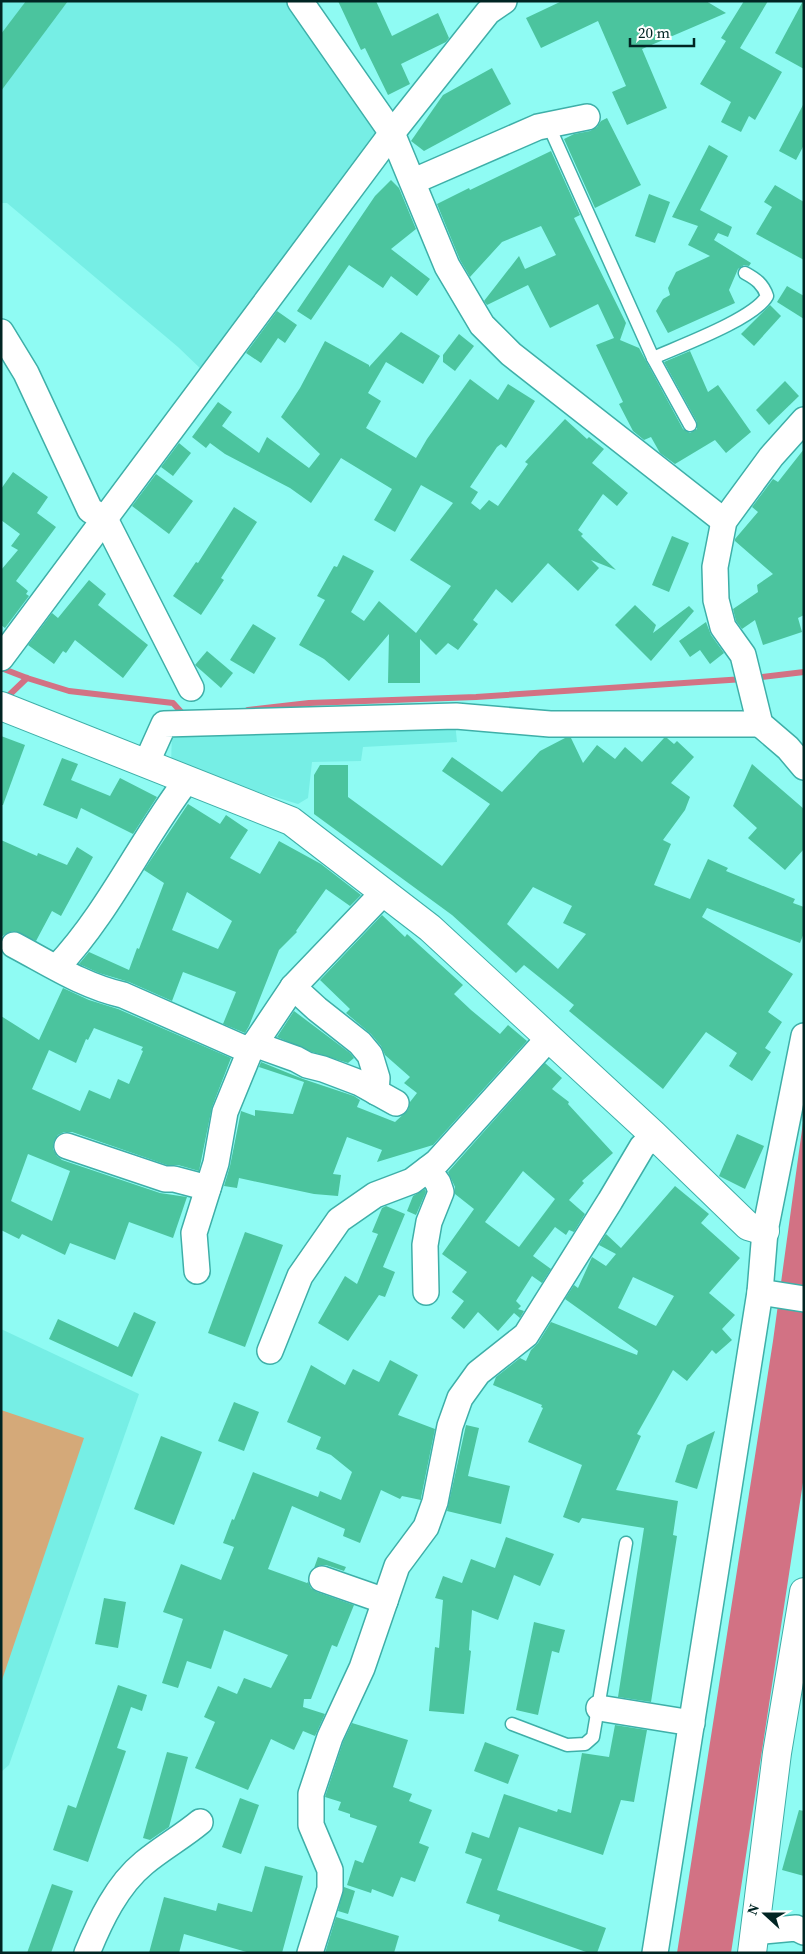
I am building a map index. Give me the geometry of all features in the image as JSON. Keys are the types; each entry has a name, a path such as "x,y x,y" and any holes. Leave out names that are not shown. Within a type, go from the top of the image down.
{"street":[{"path":"300,1 392,133 414,181 447,266 482,325 511,354 724,521"},
{"path":"3,656 392,133 488,12 504,1"},
{"path":"414,181 538,127 587,117"},
{"path":"1,332 26,373 90,510 105,519 191,688"},
{"path":"804,420 771,457 724,521 715,566 716,600 723,627 743,655 758,716 804,767"},
{"path":"3,711 146,764 291,821 430,928 654,1135 748,1226 765,1231"},
{"path":"146,764 164,724 456,716 550,724 758,716"},
{"path":"57,967 70,953 105,904 169,803 187,780"},
{"path":"197,1271 194,1233 216,1162 225,1112 252,1048 293,986 384,892"},
{"path":"14,945 74,978 104,991 123,995 252,1048 296,1059 307,1065 323,1069 360,1083 386,1097 377,1078 370,1055 360,1043 317,1009 293,986"},
{"path":"655,1953 692,1723 769,1293 765,1231 804,1036"},
{"path":"270,1352 300,1276 339,1220 375,1195 412,1182 438,1162 549,1038"},
{"path":"310,1953 330,1889 330,1870 311,1825 311,1794 330,1737 362,1668 397,1566 426,1527 435,1502 450,1426 460,1398 478,1373 526,1334 642,1147 654,1135"},
{"path":"67,1146 165,1179 208,1188"},
{"path":"426,1292 425,1245 429,1222 441,1192 438,1182 428,1169"},
{"path":"769,1293 804,1299"},
{"path":"322,1579 385,1601"},
{"path":"804,1592 777,1753 753,1942 796,1928 804,1932"},
{"path":"599,1708 692,1723"},
{"path":"87,1953 98,1926 126,1883 143,1864 200,1822"}],"lane":[{"path":"548,124 653,358 690,425"},
{"path":"653,358 746,316 762,304 767,296 764,289 757,280 745,273"},
{"path":"512,1724 567,1744 585,1744 593,1737 626,1543"}],"shaded area":[{"path":"1,1 288,1 380,135 203,371 178,347 7,203 1,203"},
{"path":"455,722 457,742 363,747 361,761 312,762 308,798 298,804 171,766 172,731"},
{"path":"804,1115 804,1476 731,1953 677,1953 773,1341"},
{"path":"1,1329 139,1394 9,1765 1,1772"},
{"path":"1,1410 84,1438 1,1683"}],"building":[{"path":"26,1 68,1 1,91 1,34"},
{"path":"338,1 376,1 392,36 438,13 449,38 446,42 401,64 410,84 388,95 365,48 361,50"},
{"path":"562,1 706,1 726,13 642,49 667,108 627,125 612,92 626,86 598,21 541,48 526,18"},
{"path":"744,1 768,1 740,48 782,72 755,120 749,116 741,132 721,122 731,102 700,84 726,41 721,38"},
{"path":"804,1 804,69 775,53"},
{"path":"492,68 511,104 424,151 411,141 443,95"},
{"path":"804,103 804,145 796,160 779,151"},
{"path":"607,118 641,185 595,208 564,139 574,134 590,131"},
{"path":"709,145 728,156 700,210 732,227 728,237 718,233 714,240 751,263 749,266 744,265 738,269 729,290 735,303 668,333 656,311 663,299 670,295 668,288 676,272 710,256 688,245 698,226 672,217"},
{"path":"551,151 580,215 574,218 626,323 620,340 639,348 683,429 690,433 697,429 697,422 664,362 690,351 708,392 718,385 751,432 726,453 715,440 675,464 660,453 651,437 644,440 633,431 619,404 623,402 596,345 614,338 598,304 550,328 528,285 487,305 484,301 519,256 525,269 556,255 541,226 502,242 470,277 460,260 437,204"},
{"path":"391,180 399,188 416,229 391,249 430,279 417,296 391,276 383,288 349,265 311,320 297,311 375,196"},
{"path":"775,185 804,202 804,260 756,234 772,207 764,202"},
{"path":"649,194 670,202 655,243 635,236"},
{"path":"787,286 804,296 804,319 777,302"},
{"path":"770,305 781,316 754,346 741,334"},
{"path":"277,311 297,325 285,343 278,338 261,363 246,353"},
{"path":"401,332 440,356 423,384 386,362 368,393 381,401 366,428 416,458 427,439 470,379 498,400 508,384 535,401 506,448 501,444 497,447 470,487 478,492 471,503 480,510 489,500 498,506 528,464 525,462 565,419 587,439 589,437 604,449 592,463 628,493 617,506 603,494 578,530 583,534 581,536 616,570 591,560 599,568 578,591 548,563 512,603 496,589 473,620 478,624 458,650 448,643 436,655 420,639 420,683 388,683 389,634 349,681 324,659 299,645 325,600 317,596 334,566 337,567 343,555 374,571 351,612 364,621 379,601 416,633 451,586 410,560 453,503 421,485 395,532 374,520 392,489 341,458 311,503 290,488 225,454 210,443 206,448 192,437 218,402 232,412 222,426 259,453 267,437 309,468 320,454 281,417 300,388 325,341 369,365 369,367"},
{"path":"459,334 474,346 455,371 443,362 443,355"},
{"path":"785,381 799,396 769,425 756,410"},
{"path":"179,443 191,453 173,476 161,467"},
{"path":"804,449 804,615 798,618 802,632 763,645 755,620 742,629 736,621 733,609 758,592 757,585 773,574 735,539 758,512 752,507 773,479 778,482"},
{"path":"13,472 48,497 37,513 56,527 16,581 28,591 26,594 29,596 5,628 1,625 1,570 18,550 11,546 20,534 1,520 1,489"},
{"path":"156,474 193,501 169,534 132,506"},
{"path":"234,507 257,522 221,578 224,580 201,615 173,596 196,562 198,563"},
{"path":"672,536 689,543 669,592 652,585"},
{"path":"89,580 106,594 98,605 148,645 123,678 75,640 66,653 63,651 54,664 28,645 52,613 58,618"},
{"path":"635,605 656,625 653,633 689,606 694,611 651,661 615,625"},
{"path":"706,622 711,635 724,653 710,664 700,650 690,657 679,641"},
{"path":"253,624 276,638 254,674 230,660"},
{"path":"207,651 233,673 221,688 195,665"},
{"path":"1,736 25,745 3,805 1,805"},
{"path":"565,738 571,738 583,763 597,745 615,759 625,747 642,762 664,738 667,738 674,744 677,741 694,757 671,783 690,797 685,810 663,840 671,844 654,885 690,899 708,859 728,868 726,871 795,899 793,903 804,907 804,933 800,943 707,908 702,917 793,974 768,1012 782,1022 765,1048 771,1052 752,1081 729,1066 737,1053 706,1032 663,1089 569,1011 574,1005 524,965 516,973 452,915 314,814 314,775 320,765 348,765 348,797 442,866 490,804 442,771 452,757 502,792 540,751","holes":["533,887 572,906 563,923 586,934 558,969 507,924"]},
{"path":"62,758 78,764 71,780 110,796 120,778 157,797 133,834 81,808 77,819 43,805"},
{"path":"752,764 804,809 804,849 785,870 748,838 757,828 733,806"},
{"path":"188,804 220,824 226,815 248,830 230,858 260,874 279,841 321,864 361,895 350,906 326,889 297,932 279,950 245,1033 223,1024 236,992 183,972 172,1001 129,982 99,973 79,964 89,952 129,970 164,883 144,870","holes":["187,892 232,921 218,949 172,930"]},
{"path":"1,840 37,856 38,853 67,865 77,847 93,857 61,916 52,911 36,941 14,931 1,937"},
{"path":"382,915 405,937 407,934 463,985 454,994 471,1010 500,1034 508,1025 527,1041 433,1145 377,1162 382,1150 347,1137 333,1174 341,1175 338,1196 314,1194 239,1178 237,1188 224,1186 241,1111 255,1116 255,1110 293,1114 304,1082 259,1067 261,1062 303,1079 354,1096 360,1100 357,1107 395,1122 408,1110 410,1102 417,1093 404,1083 410,1077 385,1055 381,1046 371,1034 346,1013 350,1009 320,980"},
{"path":"63,988 89,1000 118,1009 231,1058 212,1107 199,1171 178,1165 167,1165 72,1132 64,1132 58,1135 54,1141 53,1149 62,1160 160,1193 187,1197 173,1238 129,1222 115,1260 70,1243 65,1255 22,1234 19,1239 1,1230 1,1016 39,1040","holes":["94,1028 143,1047 129,1084 118,1079 110,1099 89,1090 80,1111 32,1089 49,1050 76,1063 86,1039 88,1040","28,1154 70,1171 52,1221 11,1201"]},
{"path":"294,1011 354,1058 348,1063 312,1052 277,1037"},
{"path":"545,1063 562,1078 552,1089 569,1102 568,1104 613,1153 582,1181 584,1183 569,1200 585,1214 574,1232 569,1230 566,1235 555,1227 533,1256 551,1269 542,1283 532,1276 516,1301 521,1306 518,1309 524,1311 520,1318 514,1313 498,1331 478,1312 464,1329 451,1318 464,1301 452,1292 467,1272 442,1254 474,1209 455,1194 455,1187 448,1172","holes":["523,1171 555,1199 519,1247 485,1222"]},
{"path":"737,1134 764,1146 745,1189 719,1176"},
{"path":"675,1186 709,1214 701,1223 740,1258 709,1293 735,1315 722,1329 732,1340 716,1354 712,1350 687,1381 673,1370 637,1434 641,1436 616,1490 678,1501 673,1535 677,1536 651,1702 618,1697 644,1528 582,1518 579,1523 563,1517 582,1465 528,1442 543,1408 541,1407 542,1405 493,1385 496,1377 520,1358 526,1361 531,1350 538,1343 551,1322 637,1355 638,1351 565,1299 574,1285 578,1288 592,1257 606,1266 616,1254 599,1245 606,1234 621,1248","holes":["633,1277 674,1296 656,1326 618,1308"]},
{"path":"425,1189 426,1192 416,1215 407,1211 413,1196"},
{"path":"386,1206 405,1214 383,1267 395,1272 385,1297 379,1295 348,1341 318,1323 345,1276 357,1284 378,1234 372,1232 382,1208"},
{"path":"245,1232 283,1245 245,1347 208,1333"},
{"path":"134,1312 156,1322 132,1377 49,1339 58,1319 118,1347"},
{"path":"390,1360 418,1375 398,1415 435,1429 421,1500 402,1496 400,1499 381,1490 360,1543 343,1536 345,1529 292,1506 268,1569 308,1582 311,1588 317,1592 354,1605 337,1647 332,1645 311,1699 304,1699 303,1707 325,1714 315,1736 303,1731 294,1750 271,1739 248,1790 195,1768 215,1722 204,1717 218,1686 237,1694 244,1678 271,1688 288,1655 224,1630 211,1669 187,1661 178,1688 162,1683 183,1619 163,1612 181,1564 221,1580 234,1547 223,1543 253,1472 318,1497 320,1491 341,1500 352,1472 331,1455 316,1449 321,1437 287,1422 311,1365 345,1385 353,1369 379,1382"},
{"path":"234,1402 259,1412 244,1451 218,1441"},
{"path":"466,1425 479,1428 468,1476 510,1486 501,1524 447,1511"},
{"path":"715,1431 697,1489 675,1482 687,1445"},
{"path":"161,1436 202,1452 174,1525 134,1509"},
{"path":"506,1537 554,1554 540,1586 514,1575 498,1620 472,1610 469,1650 471,1651 464,1714 429,1711 435,1647 439,1648 443,1600 435,1598 443,1576 462,1583 471,1559 495,1568"},
{"path":"318,1557 346,1567 344,1571 326,1565 314,1568"},
{"path":"104,1598 126,1602 118,1648 95,1644"},
{"path":"534,1622 565,1630 559,1653 552,1651 538,1715 516,1710"},
{"path":"118,1685 147,1695 142,1711 131,1707 117,1748 126,1751 88,1862 53,1850 68,1805 76,1808"},
{"path":"352,1723 408,1740 393,1787 412,1794 409,1801 432,1810 419,1843 429,1847 415,1882 401,1877 393,1897 372,1889 371,1893 347,1885 355,1860 363,1863 377,1826 350,1817 350,1814 338,1810 341,1802 325,1797 343,1742"},
{"path":"615,1725 647,1730 634,1802 621,1800 603,1855 519,1827 497,1890 606,1928 597,1953 589,1953 498,1921 500,1915 466,1903 482,1859 465,1853 472,1832 489,1838 504,1794 557,1812 558,1809 571,1813 582,1753 609,1757"},
{"path":"485,1742 519,1755 508,1784 474,1771"},
{"path":"167,1752 188,1757 169,1827 150,1840 143,1838"},
{"path":"240,1798 259,1805 241,1854 222,1847"},
{"path":"799,1810 804,1811 804,1876 782,1870"},
{"path":"265,1866 303,1876 282,1953 250,1953 184,1934 179,1953 149,1953 164,1897 216,1911 218,1903 252,1912"},
{"path":"52,1884 73,1891 51,1953 27,1953"},
{"path":"344,1887 355,1891 348,1914 338,1911"},
{"path":"336,1917 399,1936 394,1953 325,1953"}],"waterway":[{"path":"1,668 69,691 173,703 185,714"},
{"path":"754,678 804,672"},
{"path":"4,700 27,678"},
{"path":"248,710 309,703 476,697 744,679"}]}
